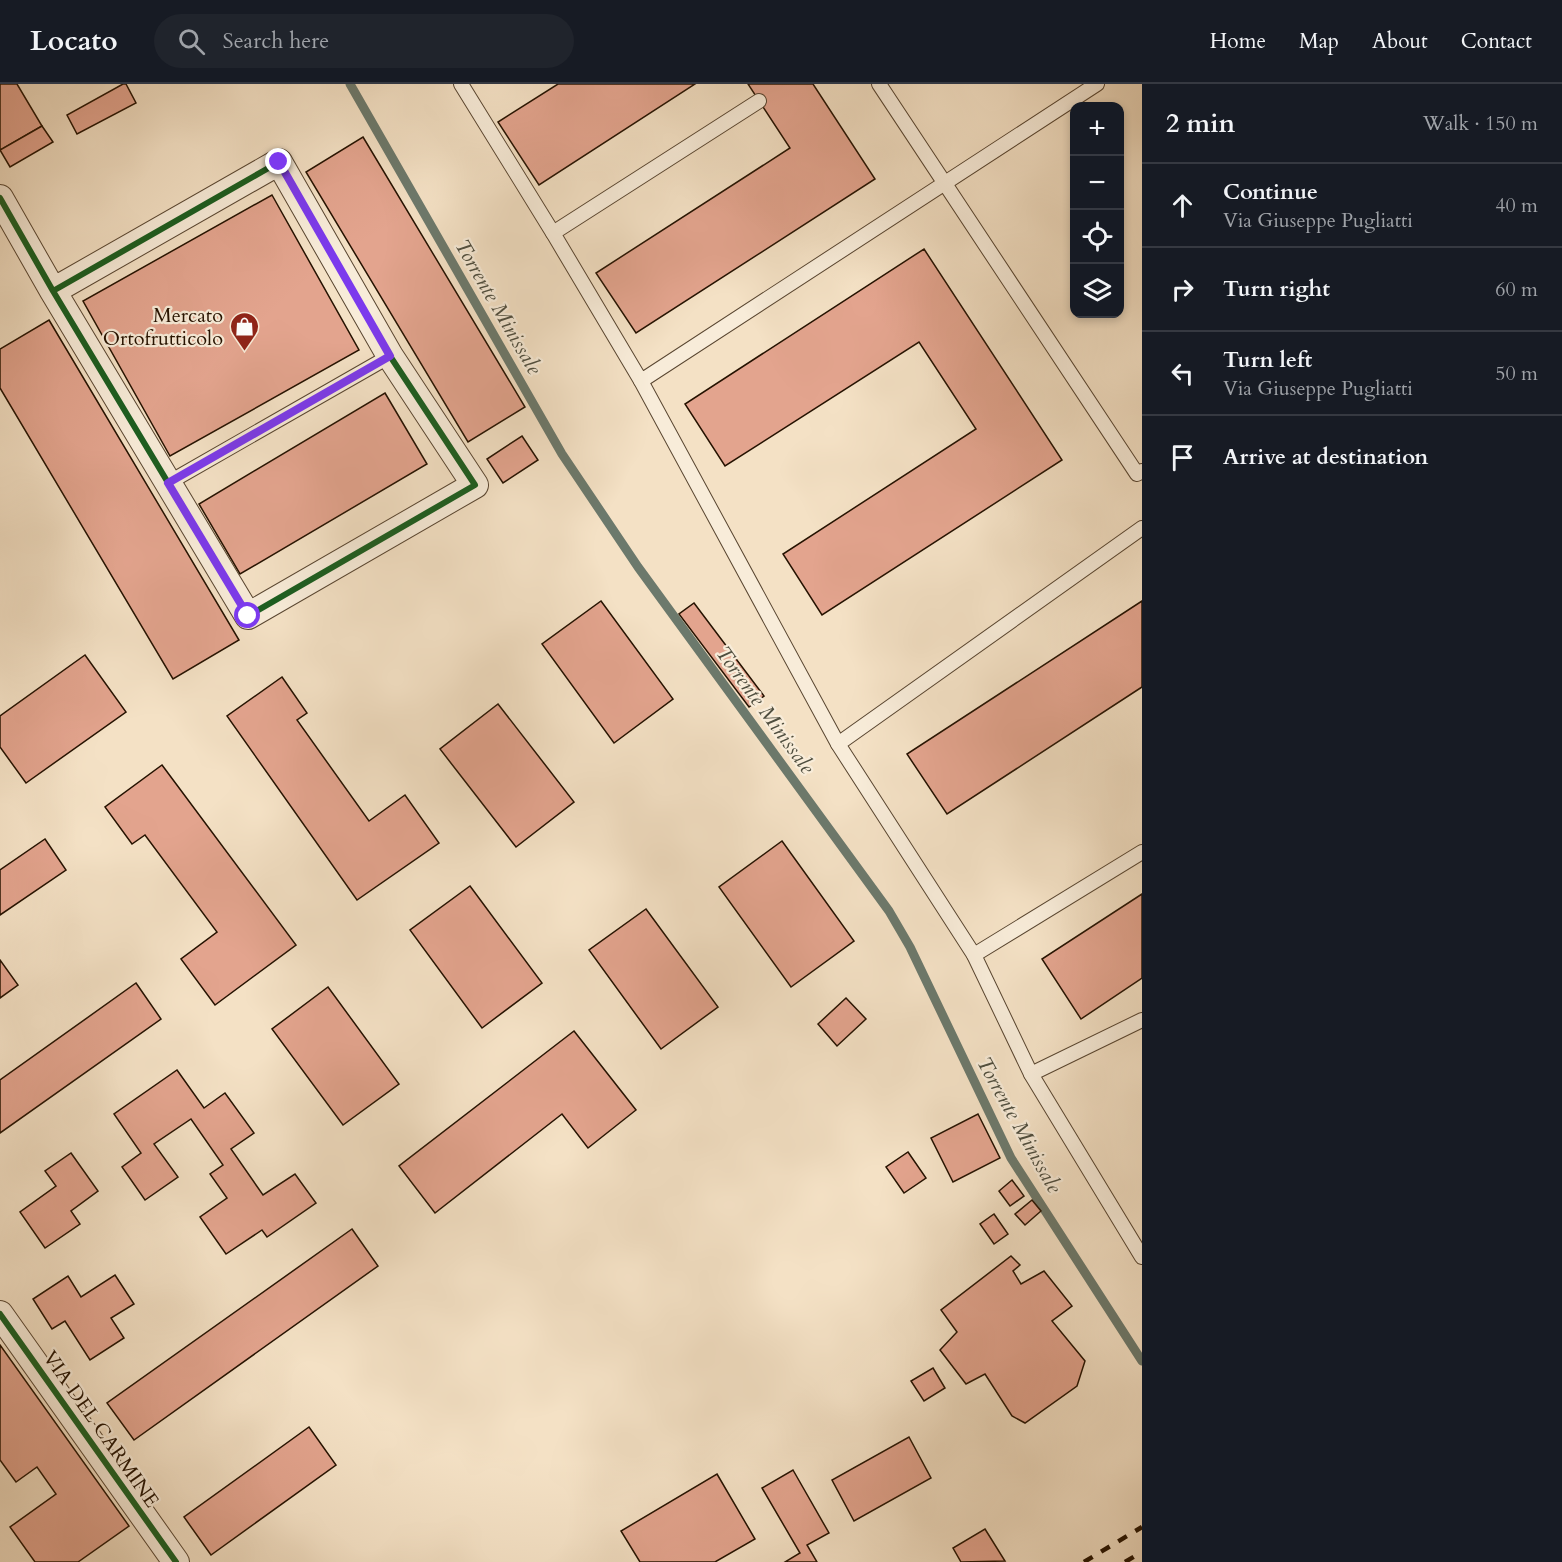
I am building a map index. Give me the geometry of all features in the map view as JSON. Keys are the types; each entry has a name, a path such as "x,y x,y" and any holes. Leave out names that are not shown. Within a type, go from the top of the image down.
{"street":[{"path":"0,198 53,291 248,616 475,485 390,356 279,162 53,291"},
{"name":"VIA DEL CARMINE","path":"0,1314 176,1562"}],"lane":[{"path":"461,84 641,381 838,744 974,954 1031,1074 1142,1257"},
{"path":"879,84 1140,476"},
{"path":"641,381 1097,84"},
{"path":"553,233 759,101"},
{"path":"168,483 390,356"},
{"path":"838,744 1142,528"},
{"path":"974,954 1142,852"},
{"path":"1031,1074 1142,1020"}],"building":[{"path":"0,84 17,84 42,126 0,150"},
{"path":"126,84 136,103 77,134 67,115"},
{"path":"558,84 695,84 539,185 498,122"},
{"path":"748,84 813,84 875,179 636,333 596,273 790,148"},
{"path":"42,126 53,142 10,167 0,150"},
{"path":"363,137 525,407 468,442 306,172"},
{"path":"272,195 359,350 170,456 83,301"},
{"path":"924,249 1062,460 822,615 783,554 976,429 919,342 725,466 685,404"},
{"path":"49,320 239,640 173,679 0,388 0,349"},
{"path":"385,393 427,464 240,574 199,504"},
{"path":"522,436 538,460 503,483 487,459"},
{"path":"601,601 673,699 614,743 542,644"},
{"path":"1142,601 1142,687 947,814 907,754"},
{"path":"694,603 764,696 749,707 679,614"},
{"path":"85,655 126,712 26,783 0,747 0,716"},
{"path":"282,677 307,713 297,720 369,821 405,795 439,843 357,900 227,716"},
{"path":"498,704 574,802 516,847 440,749"},
{"path":"162,765 296,945 215,1005 181,959 217,932 145,835 132,844 105,807"},
{"path":"45,839 66,870 0,915 0,870"},
{"path":"782,841 854,941 791,987 719,887"},
{"path":"470,886 542,983 482,1028 410,930"},
{"path":"1142,894 1142,978 1081,1019 1042,959"},
{"path":"646,909 718,1007 661,1049 589,950"},
{"path":"0,960 18,985 0,998"},
{"path":"136,983 161,1019 0,1133 0,1080"},
{"path":"328,987 399,1084 343,1125 272,1029"},
{"path":"846,998 866,1019 837,1046 818,1024"},
{"path":"574,1031 636,1110 588,1148 562,1114 435,1213 399,1166"},
{"path":"177,1070 204,1108 225,1093 254,1133 231,1149 263,1195 295,1174 316,1203 267,1237 262,1230 226,1254 200,1217 227,1198 210,1174 223,1165 191,1119 154,1144 178,1177 145,1200 122,1167 141,1153 114,1114"},
{"path":"978,1114 1000,1158 953,1182 931,1138"},
{"path":"908,1152 926,1178 904,1193 886,1167"},
{"path":"71,1153 98,1191 71,1211 80,1224 45,1248 20,1212 56,1186 45,1171"},
{"path":"1012,1180 1024,1196 1010,1206 999,1191"},
{"path":"1032,1200 1041,1211 1025,1225 1015,1214"},
{"path":"994,1214 1008,1234 994,1244 980,1224"},
{"path":"352,1229 378,1266 134,1440 107,1403"},
{"path":"1011,1256 1020,1265 1013,1271 1021,1284 1044,1271 1072,1306 1052,1321 1085,1361 1077,1386 1025,1423 1012,1416 985,1374 966,1384 940,1350 957,1332 941,1310"},
{"path":"115,1275 134,1304 111,1318 124,1338 90,1360 65,1321 52,1329 33,1299 68,1276 81,1297"},
{"path":"0,1345 129,1526 78,1562 35,1562 10,1527 56,1494 37,1467 16,1482 0,1460"},
{"path":"933,1368 945,1388 924,1401 911,1381"},
{"path":"309,1427 336,1465 211,1555 184,1517"},
{"path":"909,1437 931,1478 854,1521 832,1480"},
{"path":"793,1470 829,1533 807,1545 817,1562 785,1562 800,1553 762,1488"},
{"path":"717,1474 755,1539 715,1562 640,1562 621,1531"},
{"path":"985,1529 1005,1561 961,1562 953,1548"}],"waterway":[{"name":"Torrente Minissale","path":"350,84 562,454 638,567 889,911 910,947 1011,1158 1142,1361"}],"railway":[{"path":"1084,1562 1142,1527"},
{"path":"1125,1562 1142,1552"}],"cycle path":[{"path":"0,198 53,291 248,616 475,485 390,356 279,162 53,291"},
{"path":"0,1314 176,1562"}],"place":[{"name":"Mercato Ortofrutticolo","path":"244,352"}],"route":[{"path":"248,616 168,483 390,356 279,162"}]}
